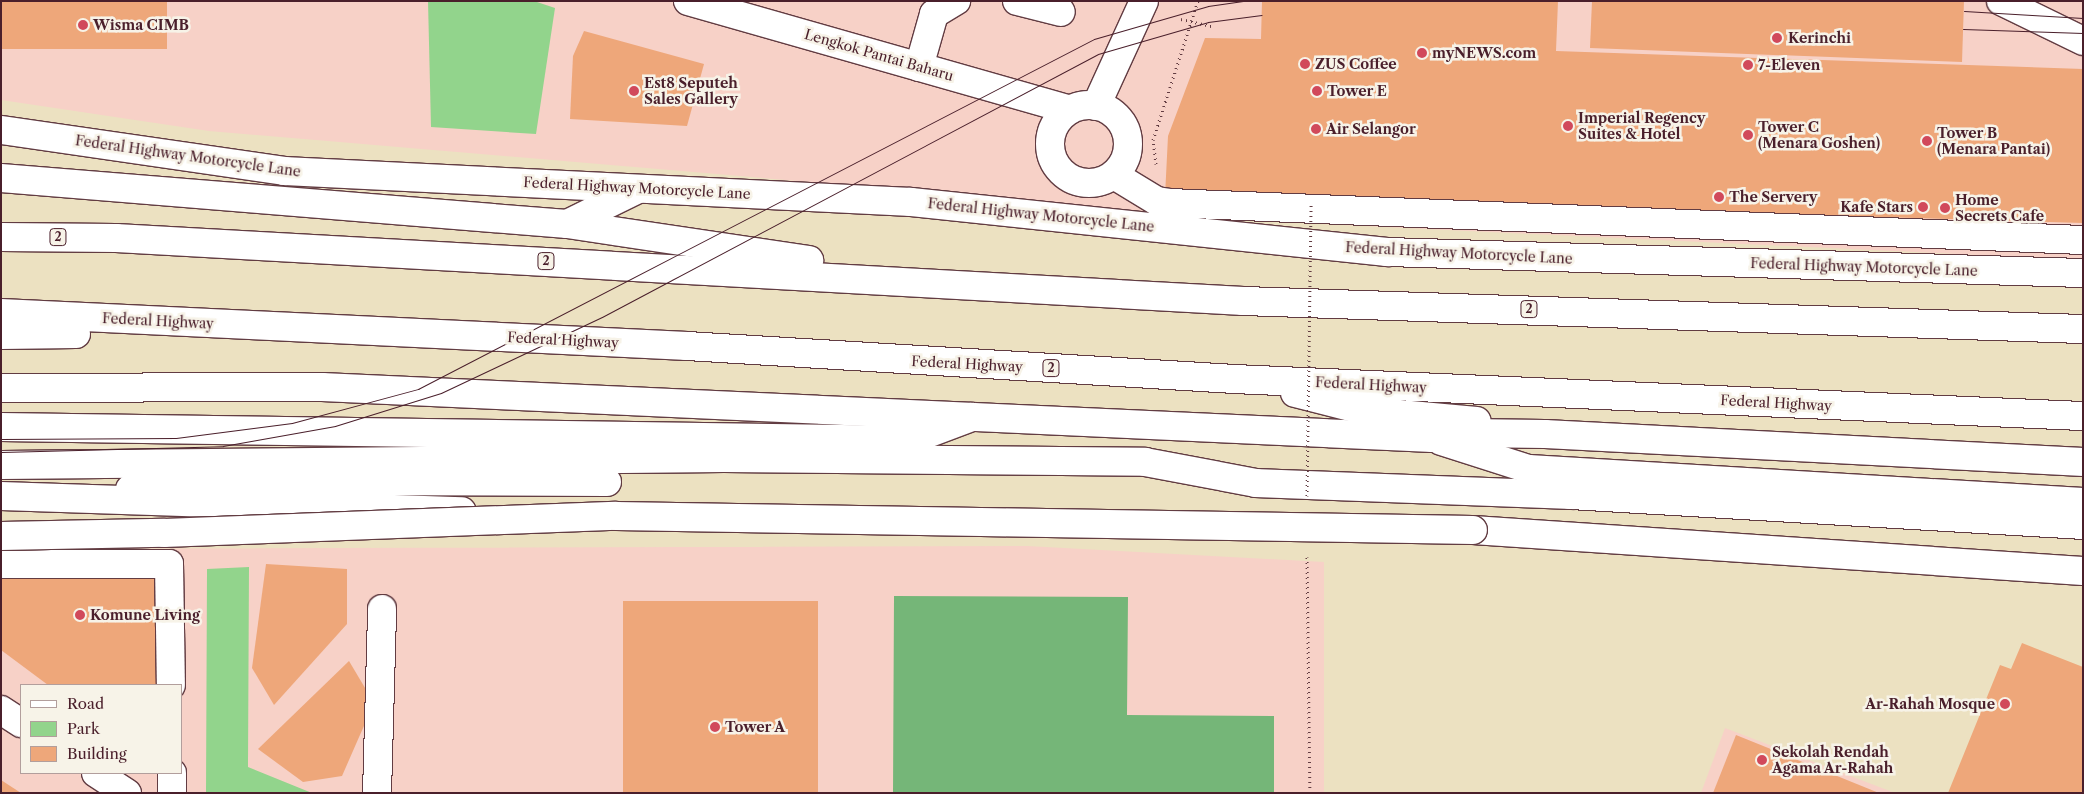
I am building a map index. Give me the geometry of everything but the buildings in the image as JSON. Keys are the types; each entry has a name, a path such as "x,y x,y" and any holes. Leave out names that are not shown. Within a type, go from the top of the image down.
{"main road":[{"name":"Lengkok Pantai Baharu","path":"688,1 919,67 1083,108"},
{"path":"919,67 934,14 956,1"},
{"path":"1017,1 1061,12"},
{"path":"1083,108 1144,1"},
{"path":"2001,1 2083,41"},
{"path":"1083,108 1108,110 1125,128 1127,153 1114,175 1103,181 1077,182 1056,166 1050,141 1060,118 1083,108"},
{"name":"Federal Highway Motorcycle Lane","path":"1,130 284,171 911,202 1387,252 2083,273"},
{"path":"1114,175 1157,200 1169,203 1465,212 2083,240"},
{"path":"6,179 567,224 976,285"},
{"path":"567,224 638,188"},
{"name":"2","path":"1,237 116,238 1243,301 2083,329"},
{"name":"Federal Highway","path":"1,313 687,346 1234,378 2083,416"},
{"path":"1,335 372,332"},
{"path":"1234,378 1366,411 1787,449"},
{"path":"1,388 322,387 1432,438 1467,433 1545,434 1787,449 2083,462"},
{"path":"1,427 910,440 972,417"},
{"path":"1432,438 1529,469 2083,502"},
{"path":"1,465 714,458 1145,462 1256,483 1571,495 2083,525"},
{"path":"1,495 329,481 607,482"},
{"path":"1,495 616,516 1404,526 2083,571"},
{"path":"1,536 164,533 616,516"},
{"path":"1,564 169,564 171,684"},
{"path":"1,574 35,574"},
{"path":"377,793 382,609"},
{"path":"1,710 20,722"},
{"path":"98,774 127,793"},
{"path":"172,774 172,793"}],"path":[{"path":"1156,168 1153,140 1198,1"},
{"path":"1181,19 1212,26"}],"shaded area":[{"path":"1,1 2083,1 2083,260 1153,216 1070,204 209,131 1,100"},
{"path":"1027,546 1324,562 1324,793 1,793 1,549"},
{"name":"Sekolah Rendah Agama Ar-Rahah","path":"1725,728 1895,793 1701,793"}],"green space":[{"path":"428,1 534,1 555,8 536,134 431,127"},
{"path":"249,567 248,767 312,793 206,793 207,569"},
{"path":"894,596 1128,597 1127,715 1274,716 1274,793 893,793"}],"tram line":[{"path":"1,439 176,438 292,423 418,389 1094,39 1208,6 1245,1"},
{"path":"1964,11 2083,18"},
{"path":"1,452 223,446 335,426 441,393 602,317 1098,54 1208,22 1262,15"},
{"path":"1963,29 2083,33"}],"place":[{"name":"Wisma CIMB","path":"83,25"},
{"name":"Kerinchi","path":"1777,38"},
{"name":"myNEWS.com","path":"1422,53"},
{"name":"ZUS Coffee","path":"1305,64"},
{"name":"7-Eleven","path":"1748,65"},
{"name":"Est8 Seputeh Sales Gallery","path":"634,91"},
{"name":"Tower E","path":"1317,91"},
{"name":"Imperial Regency Suites & Hotel","path":"1568,126"},
{"name":"Air Selangor","path":"1316,129"},
{"name":"Tower C (Menara Goshen)","path":"1748,135"},
{"name":"Tower B (Menara Pantai)","path":"1927,141"},
{"name":"The Servery","path":"1719,197"},
{"name":"Kafe Stars","path":"1923,207"},
{"name":"Home Secrets Cafe","path":"1945,208"},
{"name":"Komune Living","path":"80,615"},
{"name":"Ar-Rahah Mosque","path":"2005,704"},
{"name":"Tower A","path":"715,727"},
{"name":"Sekolah Rendah Agama Ar-Rahah","path":"1762,760"}]}
